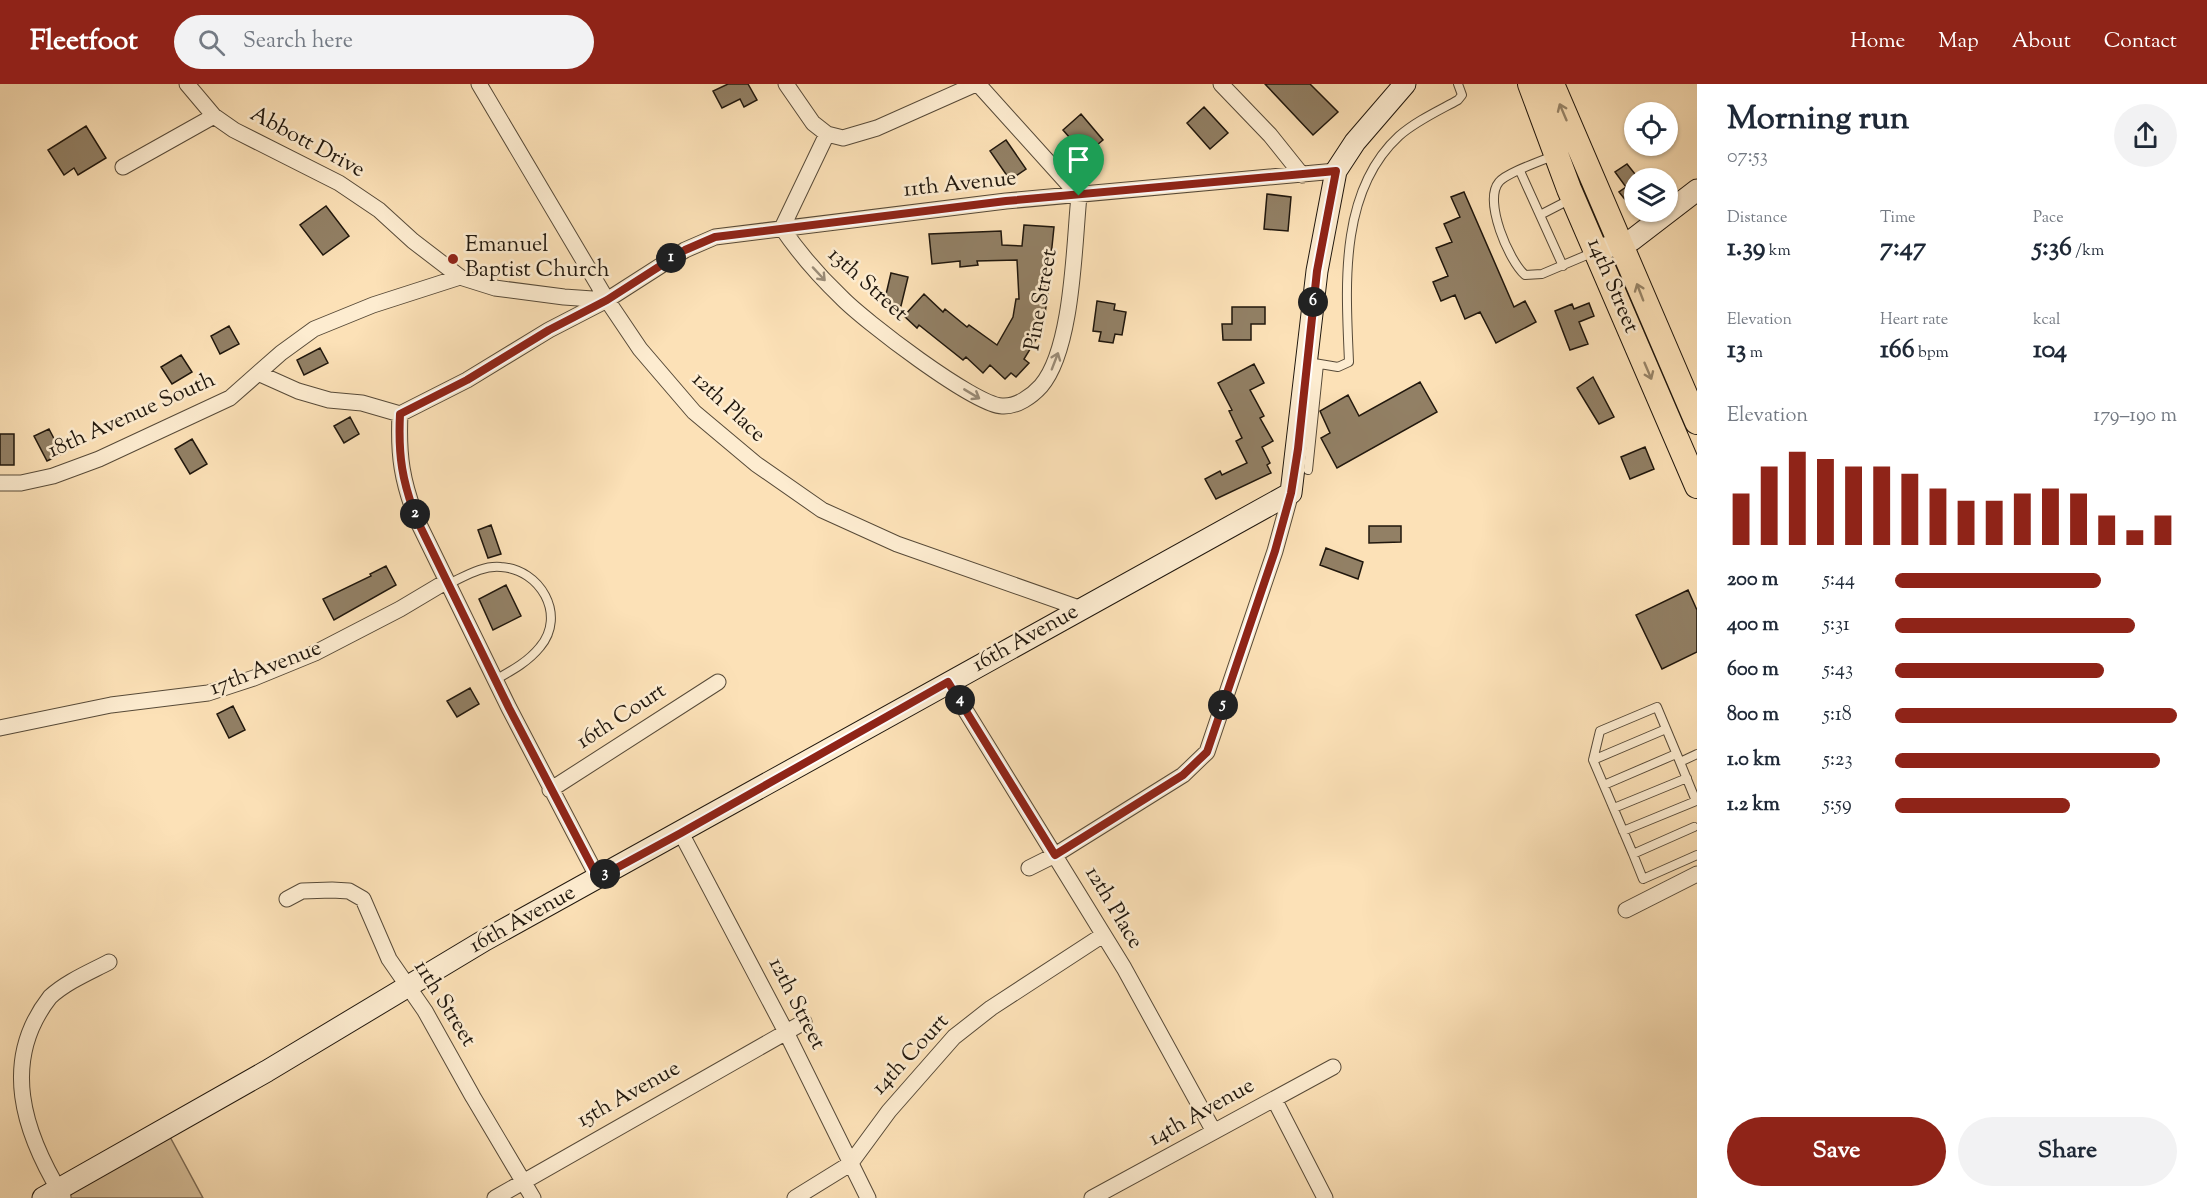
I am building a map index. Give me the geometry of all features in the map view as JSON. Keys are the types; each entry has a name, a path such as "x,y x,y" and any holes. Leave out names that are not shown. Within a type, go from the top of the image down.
{"main road":[{"name":"14th Street","path":"1530,84 1574,198 1697,486"},
{"name":"14th Street","path":"1552,84 1645,304 1695,411"}],"street":[{"path":"187,84 214,116"},
{"name":"12th Place","path":"479,84 607,300 640,349 694,412 756,464 822,510 897,544 1079,608"},
{"path":"786,84 803,111 827,134 843,138 860,134 977,84 1079,196"},
{"path":"1221,84 1270,135 1302,175"},
{"path":"1029,868 1055,855 1183,775 1207,752 1275,551 1291,493 1313,363 1317,271 1336,171 1355,142 1405,84"},
{"name":"Abbott Drive","path":"123,167 214,116 234,130 339,183 380,210 413,241 460,277"},
{"path":"782,228 827,134"},
{"name":"11th Avenue","path":"607,300 685,250 715,237 1006,201 1336,171"},
{"path":"1598,251 1632,240 1697,190"},
{"name":"Pine Street","path":"1018,403 1042,384 1058,357 1068,310 1079,196"},
{"name":"13th Street","path":"782,228 799,253 843,299 906,349 974,396 1002,406 1018,403"},
{"path":"460,277 495,288 607,300"},
{"name":"18th Avenue South","path":"0,483 21,483 53,476 99,459 230,398 260,374 281,353 314,329 373,305 460,277"},
{"path":"260,374 329,400 362,403 400,414 467,380 549,330 607,300"},
{"path":"1669,421 1695,411"},
{"path":"400,414 400,457 405,489 447,583 495,680 550,790 598,878"},
{"name":"16th Avenue","path":"55,1195 598,878 1079,608 1198,546 1291,493"},
{"name":"17th Avenue","path":"0,728 111,705 208,693 254,678 315,653 447,583"},
{"name":"16th Court","path":"550,790 718,682"},
{"name":"12th Place","path":"948,682 1103,935 1214,1130"},
{"name":"12th Street","path":"681,833 786,1032 868,1198"},
{"path":"1626,910 1697,874"},
{"name":"11th Street","path":"287,899 302,891 332,890 349,891 363,899 389,959 425,1011 533,1198"},
{"name":"14th Court","path":"795,1198 850,1164 890,1111 954,1038 991,1008 1103,935"},
{"path":"55,1195 10,1093 16,1051 29,1021 51,996 109,962"},
{"path":"786,1032 804,1022"},
{"name":"15th Avenue","path":"495,1198 600,1136 786,1032"},
{"name":"14th Avenue","path":"1092,1198 1333,1067"},
{"path":"1274,1099 1325,1198"}],"lane":[{"path":"1308,470 1313,363 1338,367 1349,362 1346,300 1352,225 1366,184 1383,154 1399,136 1458,100 1462,95 1458,84"},
{"path":"1557,154 1500,180 1493,193 1494,212 1516,268 1525,275 1542,274 1598,251"},
{"path":"1520,171 1563,266"},
{"path":"1540,215 1574,198"},
{"path":"447,583 478,570 500,566 522,571 537,582 550,604 551,627 541,647 524,663 495,680"},
{"path":"1623,831 1696,801 1657,707 1600,731 1593,760 1643,879 1697,855"},
{"path":"1593,760 1666,729"},
{"path":"1604,785 1678,758 1697,754"},
{"path":"1614,808 1687,778"},
{"path":"1633,854 1694,827"}],"shaded area":[{"path":"169,1135 203,1198 60,1198"}],"building":[{"path":"728,84 748,84 757,100 744,107 740,99 722,108 713,91"},
{"path":"1265,84 1310,84 1338,112 1313,135"},
{"path":"1204,107 1228,133 1210,149 1187,123"},
{"path":"1081,114 1103,140 1085,155 1063,130"},
{"path":"86,126 106,158 78,175 74,168 64,175 48,150"},
{"path":"1006,140 1026,169 1010,180 990,151"},
{"path":"1627,164 1630,168 1624,168 1624,184 1615,172"},
{"path":"1624,188 1624,198 1619,192"},
{"path":"1464,192 1514,307 1525,301 1536,322 1496,343 1480,312 1465,319 1455,295 1441,301 1433,282 1448,276 1436,248 1452,242 1444,224 1460,217 1451,197"},
{"path":"1267,194 1291,197 1288,231 1264,229"},
{"path":"326,206 349,236 323,255 300,225"},
{"path":"1024,225 1054,227 1050,266 1047,266 1048,292 1043,328 1024,359 1029,363 1016,377 1011,373 1005,379 990,365 983,373 966,357 963,360 919,325 917,328 904,316 924,294 943,312 945,309 967,327 969,325 997,345 1013,317 1016,299 1019,299 1017,260 977,261 978,265 960,267 960,261 932,264 929,234 1001,231 1002,245 1022,246"},
{"path":"891,273 908,277 901,306 884,303"},
{"path":"1097,301 1115,304 1114,310 1126,312 1122,335 1115,334 1113,343 1099,341 1101,332 1093,331"},
{"path":"1589,303 1594,316 1579,322 1588,344 1570,350 1555,311 1572,304 1574,309"},
{"path":"1232,307 1265,307 1265,324 1251,324 1251,340 1223,340 1222,324 1232,324"},
{"path":"229,326 239,344 220,354 211,336"},
{"path":"320,348 328,363 304,375 297,360"},
{"path":"181,355 192,372 172,384 161,367"},
{"path":"1254,364 1264,383 1250,390 1264,416 1260,418 1273,441 1262,447 1270,463 1267,465 1271,473 1216,499 1205,479 1220,471 1222,475 1247,463 1236,441 1242,438 1229,411 1232,410 1218,383"},
{"path":"1593,377 1614,417 1599,424 1577,388"},
{"path":"1420,382 1437,412 1337,468 1321,438 1330,433 1320,411 1348,395 1359,416"},
{"path":"350,417 359,434 344,443 334,426"},
{"path":"49,429 62,454 47,461 34,436"},
{"path":"0,434 14,434 14,465 0,465"},
{"path":"192,439 207,464 190,474 175,449"},
{"path":"1645,447 1654,469 1630,479 1621,457"},
{"path":"491,525 501,554 488,558 478,530"},
{"path":"1369,526 1401,526 1401,542 1369,543"},
{"path":"1326,548 1363,562 1358,579 1320,565"},
{"path":"386,566 396,585 334,620 323,599 371,576 370,574"},
{"path":"506,585 521,616 493,630 479,599"},
{"path":"1688,590 1697,610 1697,652 1662,669 1636,615"},
{"path":"470,688 479,704 457,717 447,701"},
{"path":"233,706 245,730 229,738 217,714"}],"place":[{"name":"Emanuel Baptist Church","path":"453,259"}],"route":[{"path":"1336,171 1317,271 1298,449 1291,493 1275,551 1207,752 1183,775 1055,855 948,682 598,878 550,790 417,520 405,489 400,457 400,414 467,380 549,330 607,300 685,250 715,237 1006,201 1079,196 1336,171"}]}
